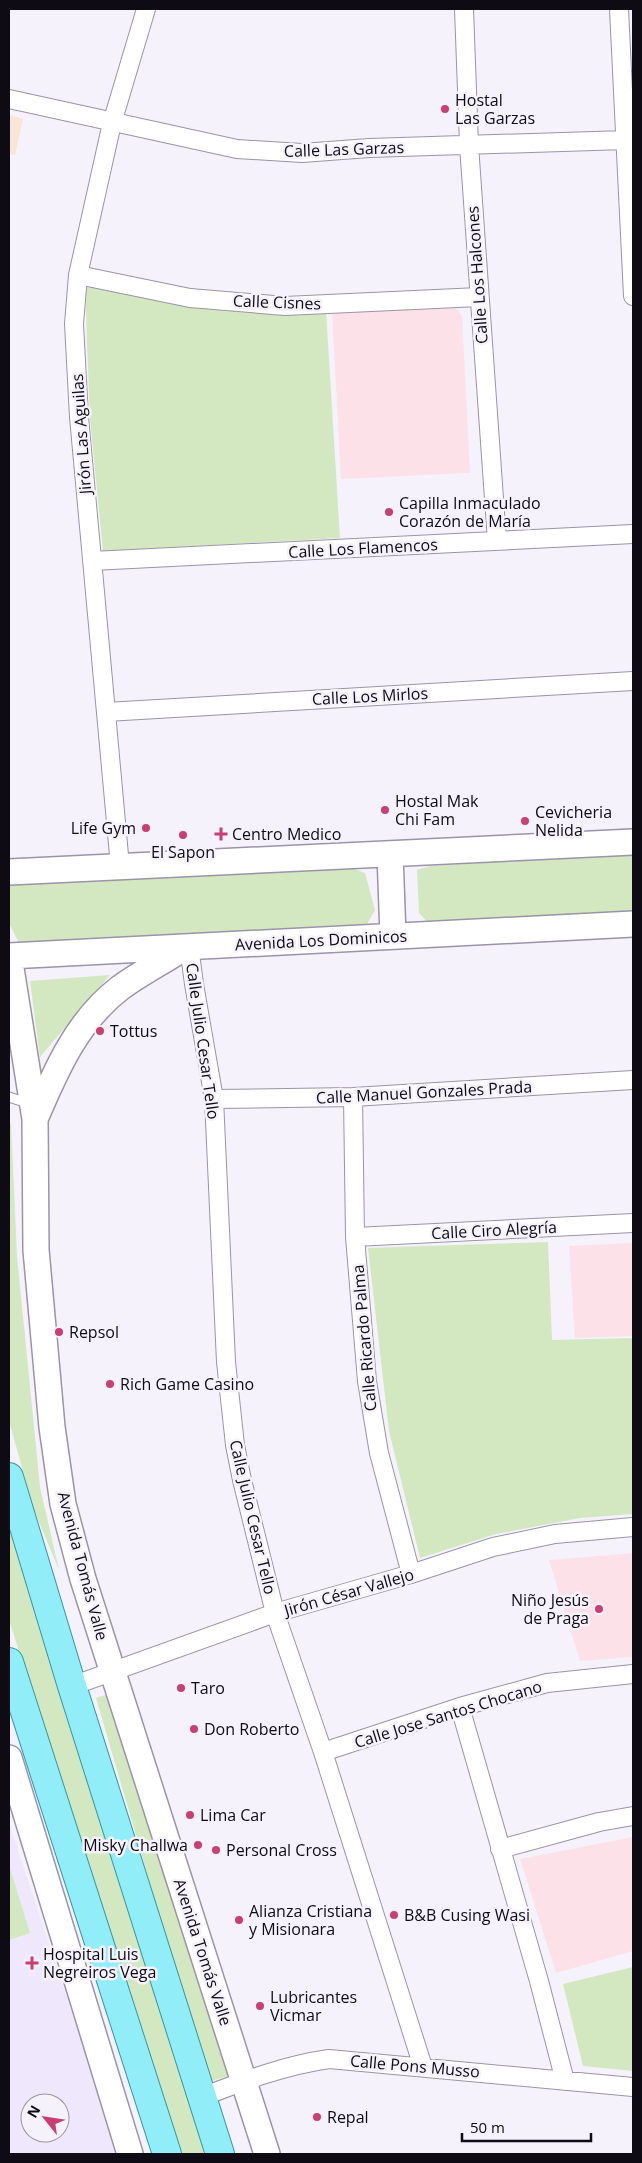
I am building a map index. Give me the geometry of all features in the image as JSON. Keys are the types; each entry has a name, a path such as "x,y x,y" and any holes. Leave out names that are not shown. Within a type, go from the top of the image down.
{"main road":[{"path":"9,872 633,842"},
{"path":"390,854 393,936"},
{"name":"Avenida Los Dominicos","path":"9,956 633,924"},
{"path":"34,1112 82,1026 120,988 188,946"},
{"name":"Avenida Tomás Valle","path":"9,956 12,996 34,1112 36,1250 52,1427 63,1504 83,1580 267,2154"},
{"path":"9,1477 72,1686 220,2154"},
{"path":"9,1662 167,2154"},
{"path":"9,1758 130,2154"}],"street":[{"name":"Jirón Las Aguilas","path":"120,866 79,416 74,324 78,275 112,123 146,9"},
{"name":"Calle Los Halcones","path":"464,9 469,145 497,541"},
{"path":"618,9 633,296"},
{"name":"Calle Las Garzas","path":"9,99 237,149 302,153 369,148 625,140"},
{"name":"Calle Cisnes","path":"78,275 190,298 285,306 479,297"},
{"name":"Calle Los Flamencos","path":"92,562 633,534"},
{"name":"Calle Los Mirlos","path":"106,712 633,681"},
{"name":"Calle Julio Cesar Tello","path":"188,946 214,1098 226,1362 242,1480 275,1613 323,1752 423,2067"},
{"name":"Calle Manuel Gonzales Prada","path":"214,1098 353,1098 633,1080"},
{"name":"Calle Ricardo Palma","path":"353,1098 355,1237 372,1421 412,1574"},
{"name":"Calle Ciro Alegría","path":"355,1237 633,1224"},
{"name":"Jirón César Vallejo","path":"72,1686 275,1613 522,1540 555,1534 633,1528"},
{"name":"Calle Jose Santos Chocano","path":"323,1752 460,1707 547,1684 633,1674"},
{"path":"460,1707 539,1982 564,2081"},
{"path":"500,1850 599,1822 633,1816"},
{"name":"Calle Pons Musso","path":"202,2097 244,2081 314,2061 329,2059 633,2087"}],"lane":[{"path":"9,1097 34,1112"}],"shaded area":[{"path":"9,115 23,119 15,155 9,154"},
{"path":"453,305 462,315 470,473 341,479 332,313"},
{"path":"633,1243 633,1336 575,1338 569,1246"},
{"name":"Niño Jesús de Praga","path":"633,1553 633,1657 580,1661 549,1560"},
{"name":"Hospital Luis Negreiros Vega","path":"9,1823 119,2154 9,2154"},
{"path":"633,1837 633,1951 556,1973 520,1859"}],"green space":[{"path":"93,285 156,300 225,311 326,311 340,538 103,551 90,419 85,289"},
{"path":"633,854 633,918 434,929 419,913 417,870 430,866"},
{"path":"347,866 365,873 375,910 366,926 19,943 9,923 9,883"},
{"path":"110,975 40,1057 30,981"},
{"path":"11,1123 17,1256 40,1487 59,1570 34,1510 9,1421 9,1124"},
{"path":"548,1242 552,1340 633,1338 633,1514 580,1518 496,1534 420,1558 389,1431 368,1248"},
{"path":"9,1524 207,2154 182,2154 9,1620"},
{"path":"109,1694 228,2076 208,2082 96,1698"},
{"path":"9,1865 30,1933 12,1939 9,1939"},
{"path":"633,1967 633,2071 583,2066 563,1984"}],"place":[{"name":"Hostal Las Garzas","path":"445,109"},
{"name":"Capilla Inmaculado Corazón de María","path":"389,512"},
{"name":"Hostal Mak Chi Fam","path":"385,810"},
{"name":"Cevicheria Nelida","path":"525,821"},
{"name":"Life Gym","path":"146,828"},
{"name":"Centro Medico","path":"221,834"},
{"name":"El Sapon","path":"183,835"},
{"name":"Tottus","path":"100,1031"},
{"name":"Repsol","path":"59,1332"},
{"name":"Rich Game Casino","path":"110,1384"},
{"name":"Niño Jesús de Praga","path":"599,1609"},
{"name":"Taro","path":"181,1688"},
{"name":"Don Roberto","path":"194,1729"},
{"name":"Lima Car","path":"190,1815"},
{"name":"Misky Challwa","path":"198,1845"},
{"name":"Personal Cross","path":"216,1850"},
{"name":"B&B Cusing Wasi","path":"394,1915"},
{"name":"Alianza Cristiana y Misionara","path":"239,1920"},
{"name":"Hospital Luis Negreiros Vega","path":"32,1963"},
{"name":"Lubricantes Vicmar","path":"260,2006"},
{"name":"Repal","path":"317,2117"}]}
